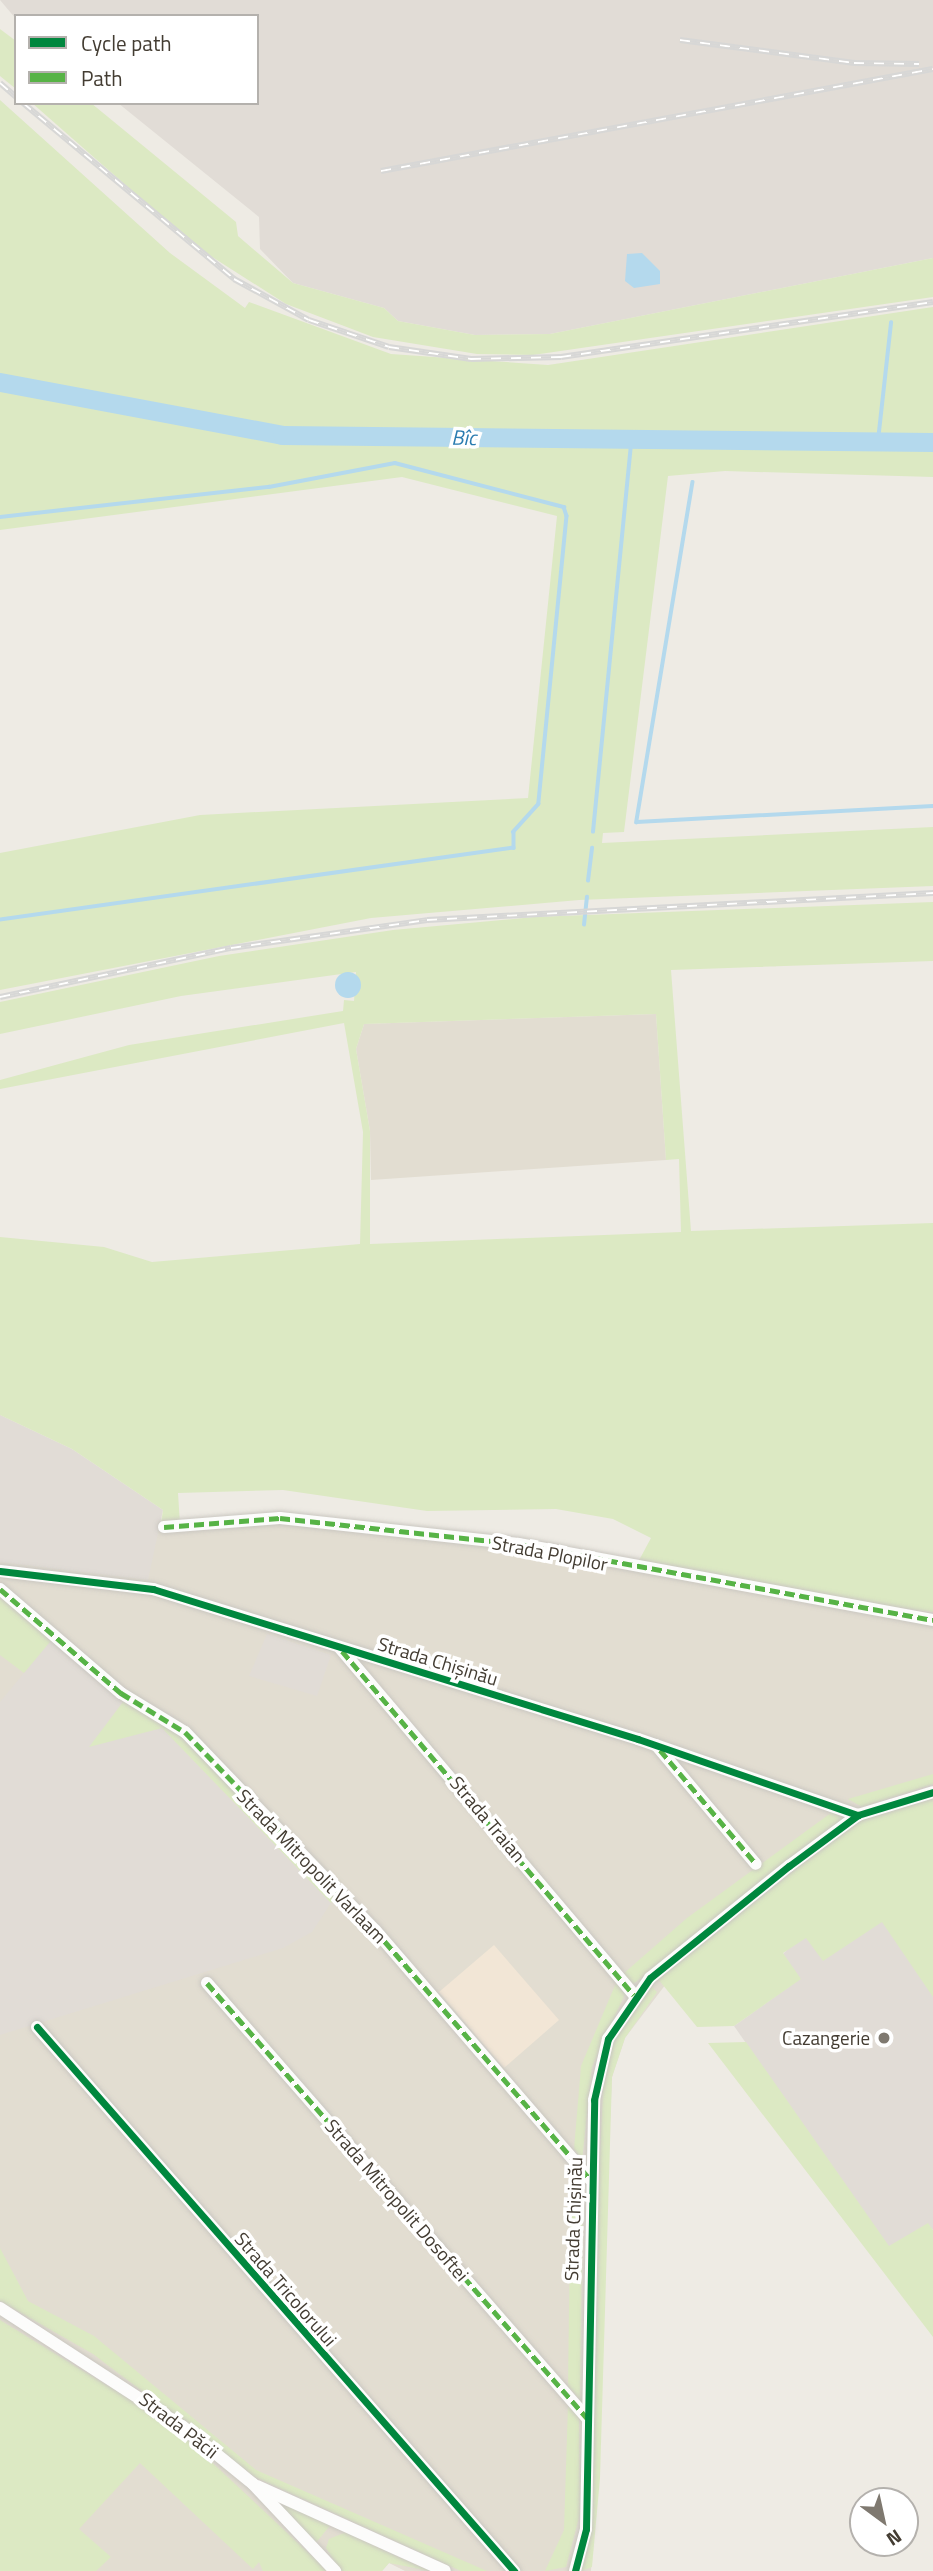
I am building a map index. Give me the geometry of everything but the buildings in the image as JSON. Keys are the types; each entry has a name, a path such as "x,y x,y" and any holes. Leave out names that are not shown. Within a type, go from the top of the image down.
{"street":[{"name":"Strada Plopilor","path":"164,1527 280,1518 519,1544 933,1620"},
{"name":"Strada Chișinău","path":"0,1571 153,1589 656,1745 858,1815"},
{"name":"Strada Mitropolit Varlaam","path":"0,1590 110,1685 184,1732 374,1930 590,2179"},
{"name":"Strada Traian","path":"338,1646 634,1995"},
{"path":"656,1745 756,1864"},
{"name":"Strada Chișinău","path":"575,2571 586,2529 590,2179 603,2057 634,1995 696,1937 858,1815 933,1792"},
{"name":"Strada Mitropolit Dosoftei","path":"207,1983 587,2418"},
{"name":"Strada Tricolorului","path":"37,2027 513,2571"},
{"name":"Strada Păcii","path":"0,2308 143,2397 253,2484 335,2571"},
{"path":"253,2484 445,2571"}],"shaded area":[{"path":"0,0 933,0 933,258 550,334 475,335 398,321 384,308 293,283 260,249 259,217 120,105 259,105 259,14 14,14 14,17"},
{"path":"656,1014 666,1160 371,1180 370,1131 356,1049 364,1024"},
{"path":"0,1415 161,1522 289,1514 419,1528 819,1599 933,1612 933,1804 669,1980 625,2038 612,2077 591,2571 405,2571 389,2563 382,2571 0,2571"},
{"path":"0,1415 72,1449 163,1510 148,1580 0,1562"},
{"path":"267,1634 331,1655 317,1696 249,1676"},
{"path":"54,1637 123,1702 90,1746 162,1728 331,1903 312,1932 283,1948 0,2035 0,1702"},
{"path":"933,1804 933,2230 928,2224 889,2247 734,2026 800,1979 783,1954"},
{"path":"494,1945 559,2020 504,2068 439,1992"}],"green space":[{"path":"0,29 14,40 14,87 0,76"},
{"path":"0,100 170,253 245,308 249,302 391,354 548,365 933,307 933,477 725,471 668,476 624,832 603,833 602,843 933,827 933,886 579,900 371,918 0,990 0,853 200,815 528,798 557,516 402,477 0,530"},
{"path":"34,105 93,105 236,222 238,236 293,283 384,308 398,321 475,335 550,334 933,258 933,297 533,355 477,354 373,337 286,304 195,246"},
{"path":"933,902 933,961 671,970 691,1231 933,1223 933,1612 819,1599 637,1564 651,1538 613,1519 556,1509 427,1511 283,1490 178,1493 180,1524 161,1523 163,1510 72,1449 0,1415 0,1237 104,1247 152,1262 360,1244 363,1132 344,1023 0,1089 0,1080 129,1045 343,1011 344,1000 354,1001 356,972 181,996 0,1034 0,1002 219,956 393,930 534,917","holes":["656,1014 666,1160 679,1159 681,1232 370,1244 370,1131 356,1049 364,1024"]},
{"path":"0,1593 54,1637 24,1673 0,1655"},
{"path":"123,1702 181,1733 336,1895 331,1903 162,1728 89,1747"},
{"path":"933,1774 933,1784 862,1807 848,1799"},
{"path":"933,1797 933,1997 882,1922 823,1961 806,1938 783,1953 801,1979 734,2026 697,2027 658,1979 855,1822"},
{"path":"835,1810 849,1816 632,1985 623,1974 687,1918"},
{"path":"616,1983 625,1994 592,2067 582,2161 574,2149 581,2066"},
{"path":"651,1986 657,1992 625,2038 612,2077 600,2478 592,2567 581,2571 604,2070 619,2027"},
{"path":"746,2042 889,2246 928,2223 933,2230 933,2337 708,2043"},
{"path":"571,2163 583,2179 580,2400 568,2386"},
{"path":"0,2248 28,2301 94,2336 256,2470 487,2571 461,2571 255,2477 93,2354 0,2301"},
{"path":"0,2320 172,2425 328,2571 263,2571 259,2562 253,2569 140,2463 79,2529 111,2557 96,2571 0,2571"},
{"path":"568,2404 579,2416 580,2514 566,2567 545,2571 564,2530"},
{"path":"283,2501 332,2523 315,2544 278,2507"},
{"path":"346,2532 430,2571 389,2563 382,2571 340,2571 326,2548 329,2539"}],"water":[{"path":"642,253 660,271 660,284 634,288 625,281 627,254"},
{"path":"348,972 357,976 361,985 357,994 348,998 339,994 335,985 339,976"}],"waterway":[{"path":"878,441 891,323"},
{"name":"Bîc","path":"0,382 282,435 933,442"},
{"path":"593,832 632,437"},
{"path":"0,517 269,487 395,463 564,507 567,516 539,804 514,832 514,848 0,920"},
{"path":"693,482 637,822 933,806"},
{"path":"588,881 592,848"},
{"path":"584,925 587,897"}],"railway":[{"path":"680,40 854,63 919,64"},
{"path":"381,171 933,69"},
{"path":"0,83 14,95"},
{"path":"25,105 234,279 309,320 389,347 471,359 561,357 933,302"},
{"path":"0,997 231,948 427,920 933,893"}],"marked path":[{"path":"164,1527 280,1518 519,1544 933,1620"},
{"path":"0,1589 121,1693 185,1732 375,1930 590,2179"},
{"path":"342,1651 634,1995"},
{"path":"660,1750 756,1864"},
{"path":"207,1983 587,2418"}],"cycle path":[{"path":"0,1571 153,1589 638,1739 858,1815"},
{"path":"575,2571 586,2529 594,2100 608,2039 650,1978 789,1866 858,1815 933,1792"},
{"path":"37,2027 514,2571"}],"place":[{"name":"Cazangerie","path":"884,2038"}]}
